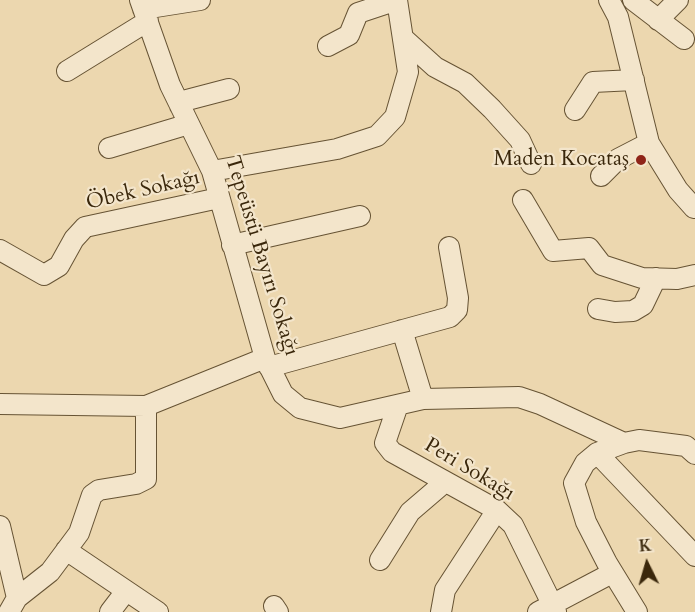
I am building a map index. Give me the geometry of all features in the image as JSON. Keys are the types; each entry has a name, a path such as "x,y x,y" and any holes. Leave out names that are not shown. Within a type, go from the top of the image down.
{"street":[{"path":"67,71 144,10 200,0"},
{"path":"212,171 337,149 377,136 395,117 408,72 397,0 358,13 349,35 328,46"},
{"path":"609,0 618,17 649,143 678,190 695,209"},
{"path":"633,0 684,39"},
{"path":"658,20 678,0"},
{"name":"Tepeüstü Bayırı Sokağı","path":"144,10 180,106 212,171 267,362 283,394 300,408 320,415 340,418 423,399 519,398 540,404 624,443"},
{"path":"403,38 435,67 465,83 492,109 520,140 531,164"},
{"path":"575,110 593,82 634,80"},
{"path":"180,106 188,100 229,89"},
{"path":"109,148 189,124"},
{"path":"601,177 618,159 649,143"},
{"name":"Öbek Sokağı","path":"0,250 44,275 59,266 74,239 85,227 219,198"},
{"path":"523,200 553,251 589,248 602,266 642,278 677,279 695,275"},
{"path":"232,245 360,216"},
{"path":"0,404 146,406 267,362 450,317 457,310 458,298 449,247"},
{"path":"598,309 615,312 638,308 643,305 656,278"},
{"path":"402,330 423,399"},
{"name":"Peri Sokağı","path":"398,405 385,443 392,452 497,510 513,525 548,610"},
{"path":"13,605 51,572 79,533 92,495 99,490 136,484 146,479 146,406"},
{"path":"638,612 612,573 586,522 574,483 585,463 597,453 624,443 639,440 686,446 695,454"},
{"path":"597,453 695,556"},
{"path":"380,561 410,512 445,482"},
{"path":"441,612 445,590 497,510"},
{"path":"0,526 13,605"},
{"path":"66,550 158,612"},
{"path":"548,610 612,573"},
{"path":"110,612 126,591"}],"place":[{"name":"Maden Kocataş","path":"641,160"}]}
